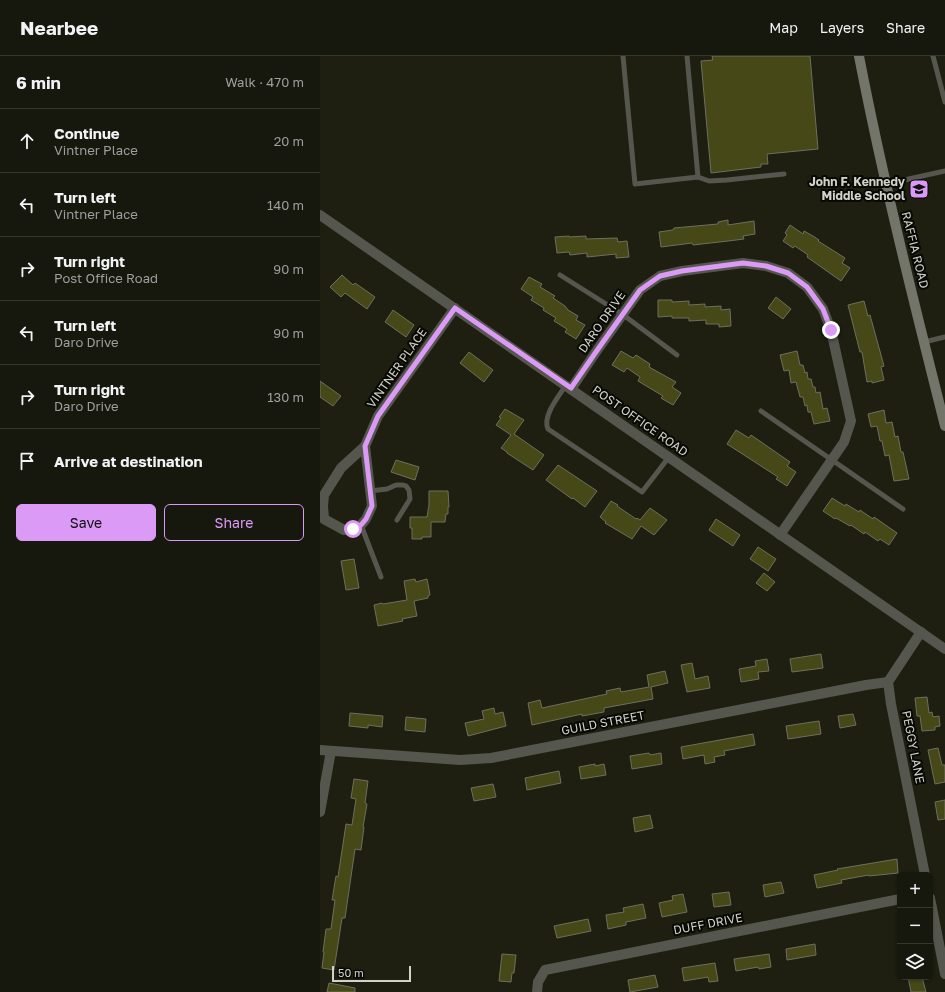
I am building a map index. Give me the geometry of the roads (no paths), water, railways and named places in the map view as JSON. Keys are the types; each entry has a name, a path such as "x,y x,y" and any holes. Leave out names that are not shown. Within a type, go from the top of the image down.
{"main road":[{"name":"RAFFIA ROAD","path":"859,56 869,112 945,426"}],"street":[{"name":"POST OFFICE ROAD","path":"320,215 945,649"},
{"name":"DARO DRIVE","path":"569,387 640,290 660,276 682,271 743,263 766,266 788,273 807,287 823,309 831,330 851,421 844,442 780,535"},
{"name":"VINTNER PLACE","path":"365,446 372,506 366,519 361,525 353,529 344,530 324,519 321,506 324,495 341,468 365,446 378,416 455,308"},
{"path":"888,682 921,632"},
{"name":"GUILD STREET","path":"320,750 460,760 491,758 888,682"},
{"name":"PEGGY LANE","path":"888,682 924,872"},
{"path":"320,812 331,751"},
{"name":"DUFF DRIVE","path":"537,992 538,982 545,970 897,900"},
{"path":"932,908 945,974"}],"lane":[{"path":"624,56 635,184 698,177 709,180 722,180 784,174"},
{"path":"687,56 698,177"},
{"path":"933,56 945,102"},
{"path":"886,184 945,171"},
{"path":"560,275 622,314 678,354"},
{"path":"924,342 945,337"},
{"path":"569,387 551,409 547,418 546,425 548,429 642,492 669,457"},
{"path":"761,411 903,509"},
{"path":"370,490 388,489 396,485 403,484 406,486 409,490 410,499 397,520"},
{"path":"361,525 381,577"}],"place":[{"name":"John F. Kennedy Middle School","path":"919,189"}]}
